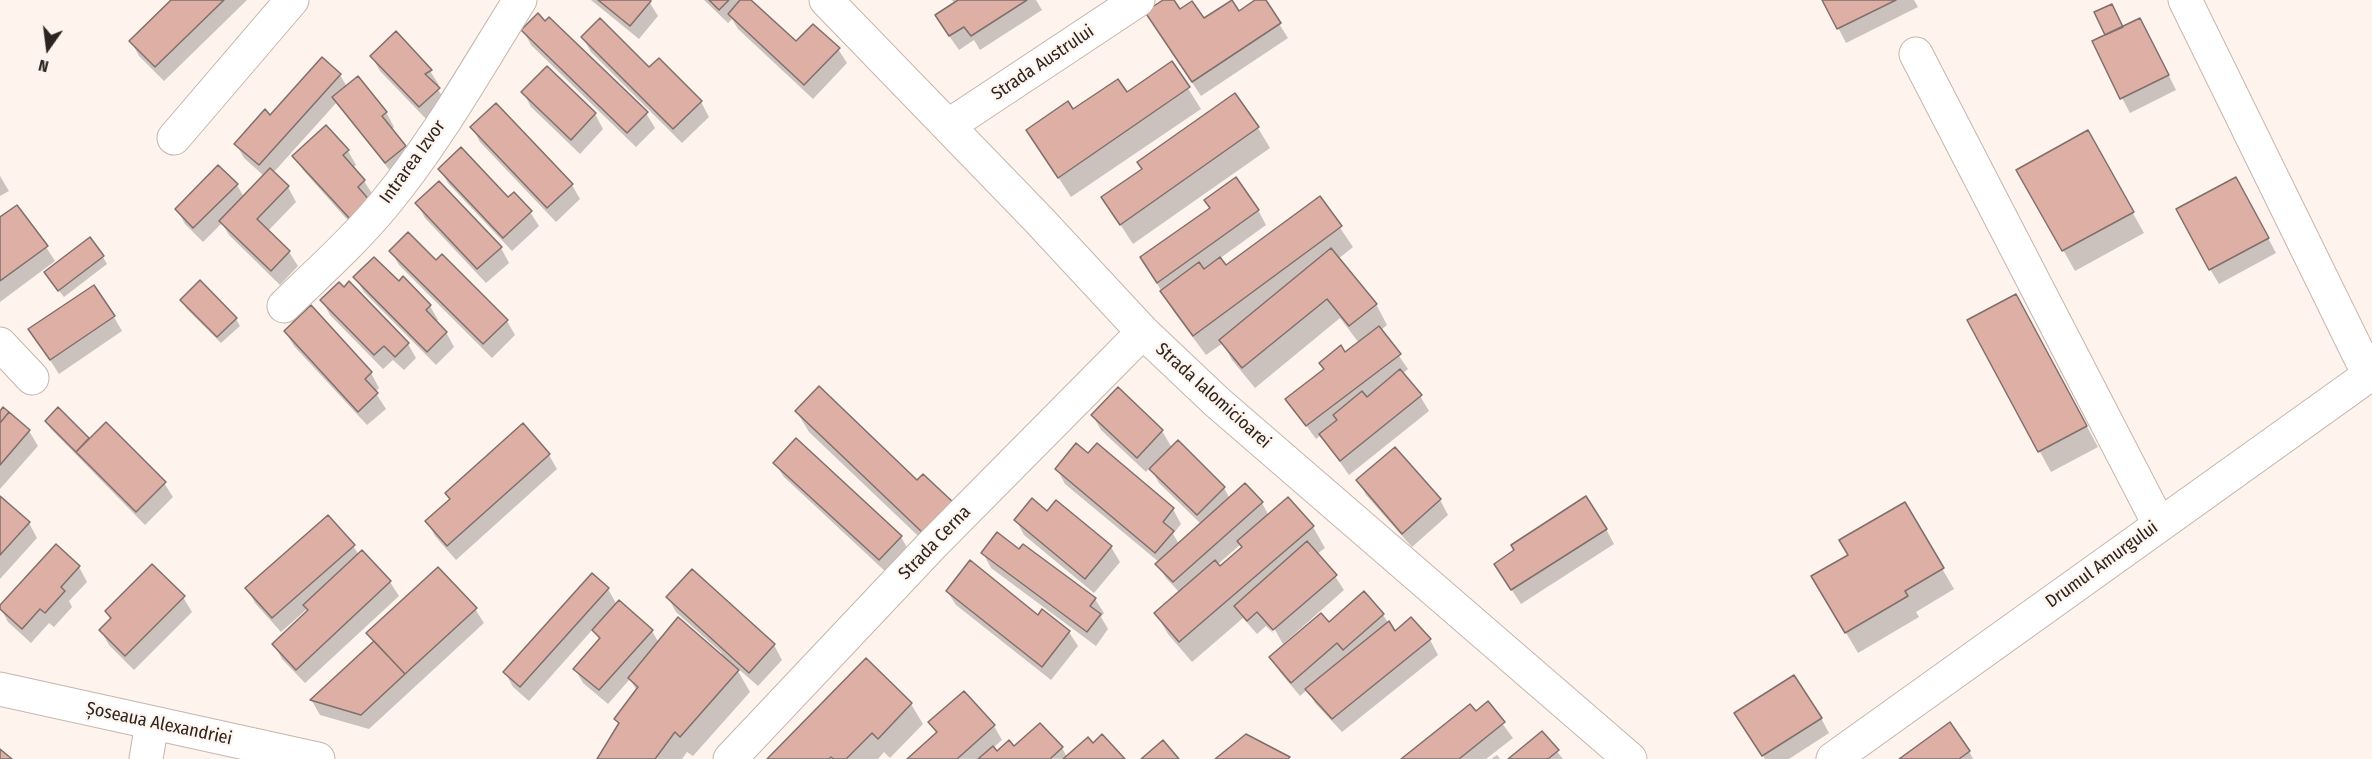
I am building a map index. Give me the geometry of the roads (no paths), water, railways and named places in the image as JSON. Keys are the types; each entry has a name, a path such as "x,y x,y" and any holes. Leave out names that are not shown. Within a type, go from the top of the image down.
{"street":[{"path":"174,138 292,0"},
{"name":"Intrarea Izvor","path":"284,306 358,234 387,201 414,165 520,0"},
{"name":"Strada Ialomicioarei","path":"826,0 1038,219 1143,332 1217,402 1630,759"},
{"name":"Strada Austrului","path":"948,126 1138,0"},
{"path":"2185,0 2370,374"},
{"path":"1916,54 2159,524"},
{"name":"Strada Cerna","path":"730,759 932,545 1143,332"},
{"path":"0,344 32,378"},
{"name":"Drumul Amurgului","path":"1833,759 2370,374"},
{"name":"Șoseaua Alexandriei","path":"0,689 318,759"},
{"path":"146,759 152,723"}]}
